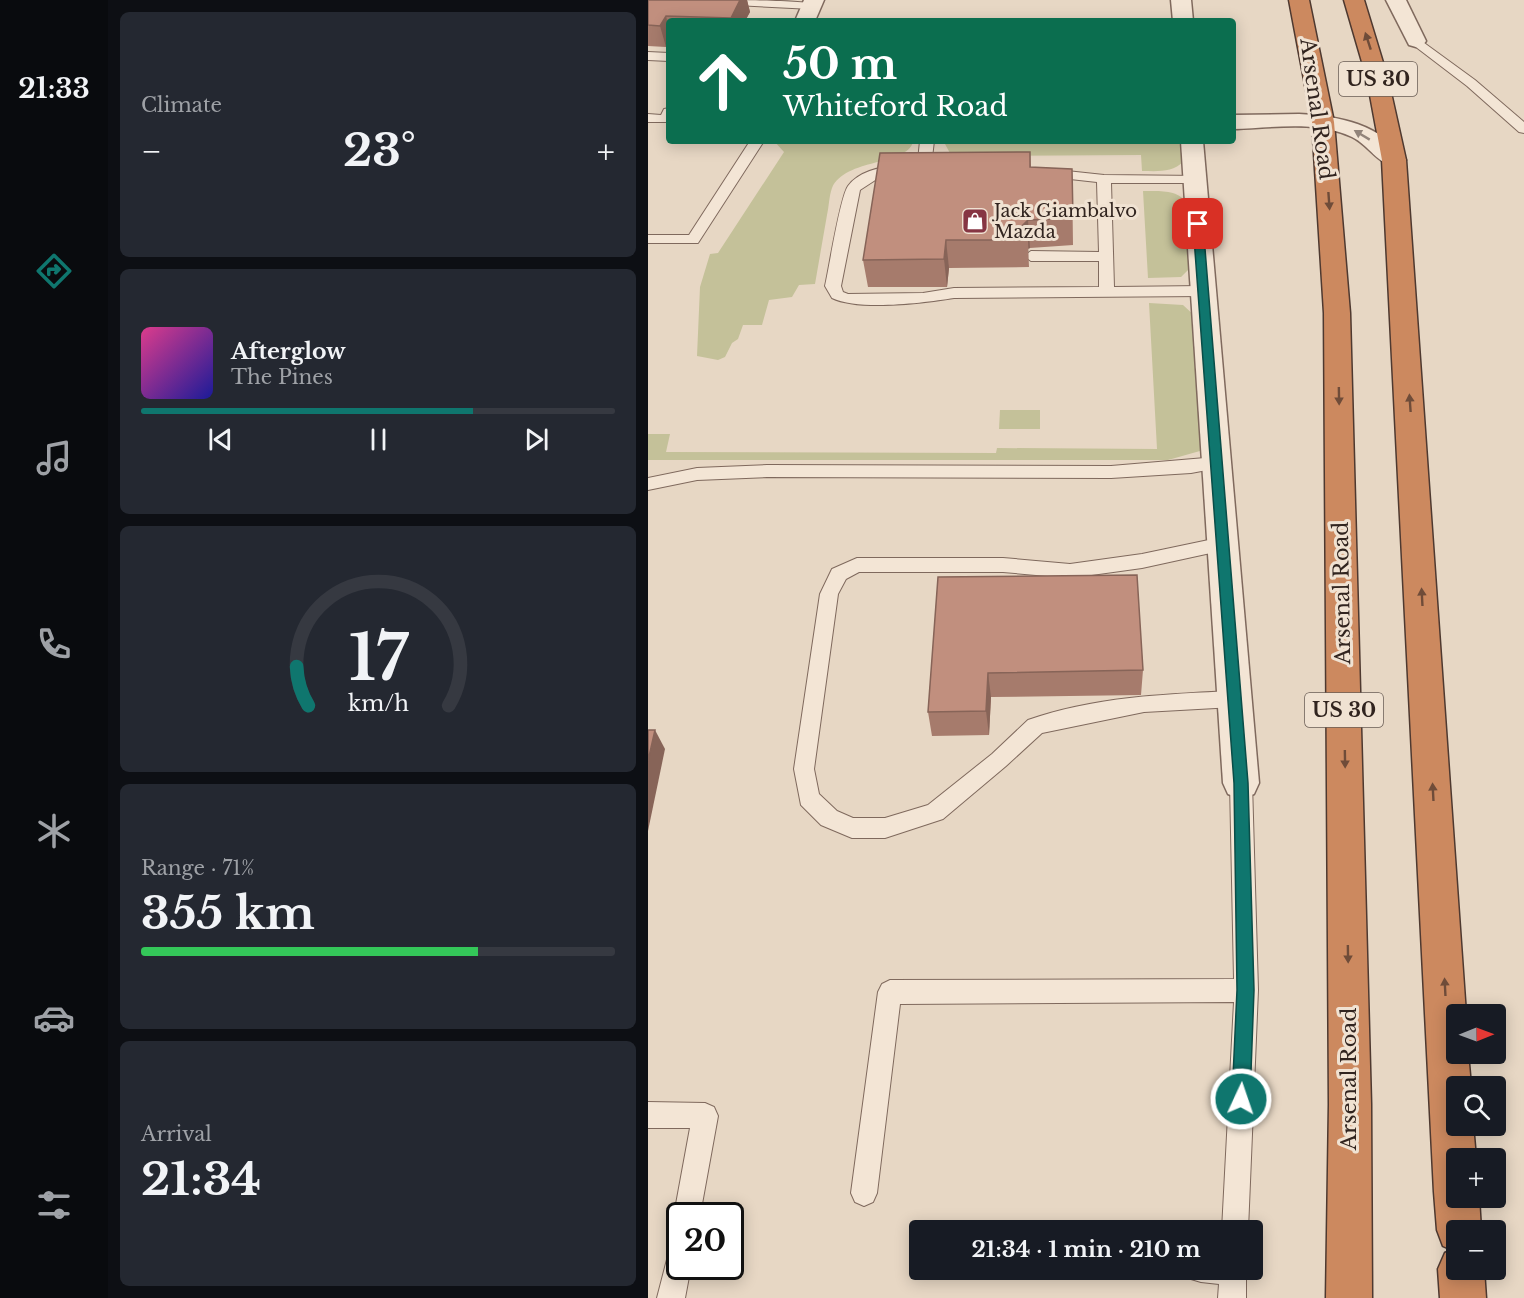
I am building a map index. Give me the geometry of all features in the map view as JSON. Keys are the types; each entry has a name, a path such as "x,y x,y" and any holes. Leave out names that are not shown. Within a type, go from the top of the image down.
{"highway":[{"name":"Arsenal Road","path":"1299,0 1323,122 1337,313 1350,1104 1349,1298"},
{"name":"US 30","path":"1354,0 1371,50 1388,119 1394,160 1453,1148"},
{"path":"1462,1280 1463,1298"}],"street":[{"path":"1181,0 1183,18"},
{"path":"1396,0 1416,41"},
{"path":"1236,122 1323,122 1347,127 1364,134 1394,160"},
{"path":"1192,144 1241,783"}],"lane":[{"path":"716,0 810,9"},
{"path":"1416,41 1471,83 1524,129"},
{"path":"648,56 666,57"},
{"path":"648,118 666,119"},
{"path":"648,239 693,240 755,144"},
{"path":"924,170 927,144"},
{"path":"947,170 891,170 860,181 854,189 833,286 837,295 846,299 868,299 923,298 954,293 1203,291"},
{"path":"1037,171 1104,179 1195,179"},
{"path":"1104,179 1107,292"},
{"path":"1031,256 1106,257"},
{"path":"648,484 697,474 767,471 1111,471 1191,467 1217,463"},
{"path":"1223,544 1142,561 1070,571 1003,565 857,565 839,574 829,594 804,769 809,798 829,818 852,828 885,828 935,812 999,760 1035,726 1059,719 1144,704 1234,699"},
{"path":"1235,1220 1246,990 1241,783"},
{"path":"864,1193 890,992 1246,990"},
{"path":"648,1115 705,1116 689,1202"},
{"path":"671,1298 675,1280"}],"shaded area":[{"path":"777,144 912,144 908,150 899,155 849,172 839,178 832,188 815,284 799,285 792,297 769,300 762,325 743,325 738,339 732,343 725,357 718,360 697,356 700,287 710,254 718,253 784,152"},
{"path":"945,144 1180,144 1184,161 1175,168 1142,171 1141,155 951,155"},
{"path":"1143,191 1174,193 1187,204 1192,266 1181,277 1148,278"},
{"path":"1149,303 1183,305 1196,317 1207,449 1168,460 648,460 648,434 670,434 666,452 996,453 997,448 1157,449"},
{"path":"1000,410 1040,410 1040,429 999,429"}],"building":[{"path":"648,0 740,0 731,18 666,16 660,26 648,25"},
{"name":"Jack Giambalvo Mazda","path":"1030,152 1030,167 1072,169 1073,218 1028,220 1020,228 1028,235 1028,240 946,240 944,259 863,260 880,153"},
{"path":"1137,575 1143,670 988,673 986,711 928,712 938,577"},
{"path":"648,730 655,730 648,761"}],"place":[{"name":"Jack Giambalvo Mazda","path":"975,221"}],"route":[{"path":"1198,224 1241,783 1246,990 1241,1099"}]}
